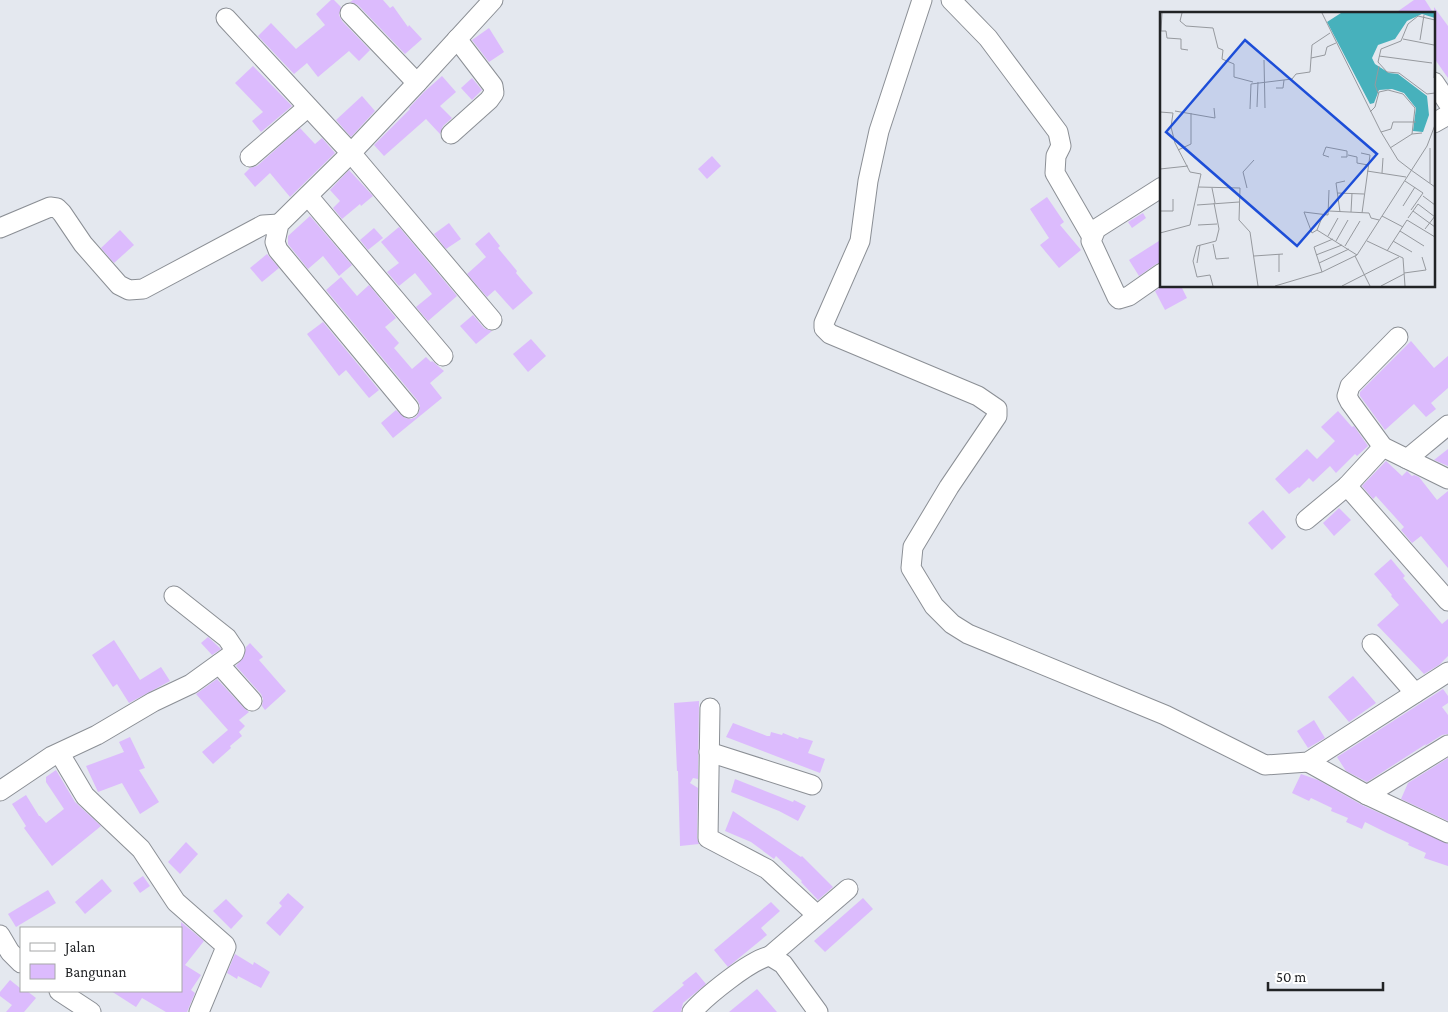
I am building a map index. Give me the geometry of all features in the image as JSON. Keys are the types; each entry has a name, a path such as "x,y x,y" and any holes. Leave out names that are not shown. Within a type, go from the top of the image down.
{"street":[{"path":"409,408 278,250 275,242 279,224 290,211 308,196 351,153 493,0"},
{"path":"922,0 878,131 868,181 860,241 824,323 824,328 830,334 978,396 997,409 997,416 949,487 913,547 911,568 934,606 952,624 968,634 1165,715 1265,765 1308,762 1416,694 1446,678"},
{"path":"951,0 988,38 1058,132 1061,146 1056,156 1055,173 1092,237"},
{"path":"350,13 417,83"},
{"path":"226,18 351,153 492,320"},
{"path":"451,134 489,100 494,93 493,86 457,39"},
{"path":"1436,85 1448,103"},
{"path":"250,157 308,107"},
{"path":"1436,122 1448,114"},
{"path":"1160,188 1096,229 1091,241 1117,297 1129,296 1160,274"},
{"path":"308,196 443,356"},
{"path":"0,228 50,207 57,208 83,244 119,285 129,290 143,289 263,225 279,224"},
{"path":"1398,337 1350,386 1348,396 1353,408 1383,447 1448,478"},
{"path":"1408,459 1448,425"},
{"path":"1306,520 1347,486 1383,447"},
{"path":"1347,486 1448,601"},
{"path":"0,791 52,756 60,754 97,735 153,702 191,684 234,654 234,646 227,638 174,596"},
{"path":"1372,644 1416,694"},
{"path":"219,664 252,701"},
{"path":"710,708 708,838 767,870 817,916"},
{"path":"1367,795 1448,745"},
{"path":"709,752 812,785"},
{"path":"60,754 85,796 141,850 176,902 225,945 226,948 199,1012"},
{"path":"1308,762 1367,795 1448,833"},
{"path":"692,1012 742,971 762,958 770,956 848,889"},
{"path":"0,935 10,952 20,962"},
{"path":"770,956 783,964 818,1012"},
{"path":"60,992 91,1012"}],"building":[{"path":"331,0 334,0 341,7 339,15 342,21 370,50 359,61 349,51 318,77 307,63 294,74 258,36 271,23 296,49 325,25 316,14"},
{"path":"353,0 383,0 390,8 393,6 408,27 409,25 422,39 405,54 358,5 350,2"},
{"path":"1414,0 1425,0 1433,12 1397,12"},
{"path":"1434,7 1448,26 1448,78 1436,61 1436,12 1434,12"},
{"path":"489,28 504,52 489,62 472,40"},
{"path":"253,66 292,106 261,132 252,121 263,112 235,83"},
{"path":"442,76 456,92 440,106 452,118 443,126 440,134 426,119 384,156 374,145 424,92"},
{"path":"472,78 482,90 472,100 461,88"},
{"path":"362,96 375,111 351,137 336,120"},
{"path":"300,128 315,144 322,138 335,153 290,197 270,173 255,187 244,174 250,168 257,166"},
{"path":"712,156 721,166 707,179 698,169"},
{"path":"349,170 373,196 342,219 333,208 340,201 330,190"},
{"path":"1047,197 1064,222 1060,225 1081,250 1059,268 1040,245 1049,238 1030,209"},
{"path":"1143,213 1146,218 1132,228 1128,222"},
{"path":"310,216 352,265 339,276 323,256 308,269 288,244 288,236"},
{"path":"449,223 461,239 446,249 434,234"},
{"path":"399,227 457,296 428,321 416,307 432,294 415,273 399,286 387,272 399,263 381,242"},
{"path":"374,228 383,238 368,250 360,240"},
{"path":"120,230 134,245 114,263 101,248"},
{"path":"489,232 500,246 498,248 517,271 516,273 533,293 513,310 495,290 487,297 467,274 486,257 475,244"},
{"path":"1160,240 1160,263 1139,276 1129,260"},
{"path":"267,254 279,268 262,282 250,268"},
{"path":"341,277 357,296 369,285 396,318 385,327 399,343 394,348 412,369 426,357 444,371 430,383 442,398 393,438 381,423 396,410 405,418 411,419 416,417 420,406 418,401 326,290"},
{"path":"1160,288 1182,288 1187,298 1165,310 1155,291"},
{"path":"473,315 484,328 492,331 476,344 460,326"},
{"path":"323,322 379,390 369,398 346,370 339,376 307,334"},
{"path":"531,339 546,356 528,372 513,354"},
{"path":"1411,341 1434,368 1448,356 1448,388 1431,403 1436,409 1426,417 1414,404 1385,430 1360,396 1360,392"},
{"path":"1338,411 1352,427 1354,426 1368,446 1357,456 1355,454 1336,473 1330,466 1313,482 1309,478 1299,488 1289,494 1275,479 1307,449 1317,459 1335,441 1321,427"},
{"path":"1448,449 1448,466 1434,460"},
{"path":"1386,461 1402,476 1407,471 1412,476 1419,477 1437,500 1448,491 1448,568 1421,536 1412,543 1401,530 1404,527 1376,496 1373,499 1362,486"},
{"path":"1339,508 1351,520 1334,536 1323,523"},
{"path":"1263,510 1286,537 1272,550 1248,523"},
{"path":"1391,559 1405,576 1403,578 1442,624 1448,619 1448,656 1439,665 1424,674 1377,625 1399,605 1374,574"},
{"path":"208,637 221,649 212,655 201,643"},
{"path":"114,640 140,680 161,667 170,681 129,703 117,684 113,687 92,655"},
{"path":"250,643 263,657 259,660 286,691 265,710 262,706 263,699 261,694 236,666 244,657 246,647"},
{"path":"1353,676 1376,703 1349,722 1328,697"},
{"path":"217,679 249,712 239,720 245,726 239,732 242,736 213,764 202,752 228,730 196,694"},
{"path":"1443,689 1448,696 1448,703 1442,707 1448,715 1448,734 1442,735 1425,746 1426,744 1367,782 1346,771 1337,757"},
{"path":"699,701 698,779 693,778 690,783 698,788 697,838 699,844 680,846 674,703"},
{"path":"1314,720 1325,738 1308,748 1297,731"},
{"path":"733,723 767,736 770,736 771,732 782,735 783,733 798,739 799,737 813,741 808,753 825,759 820,773 726,737"},
{"path":"130,737 145,768 139,770 159,802 140,814 122,783 98,792 86,766 124,752 119,742"},
{"path":"1448,758 1448,821 1401,799 1408,783"},
{"path":"56,770 75,802 101,826 52,866 24,828 26,826 12,804 26,795 39,816 46,823 64,809 46,782 46,777"},
{"path":"1301,774 1318,780 1362,805 1448,844 1448,866 1424,858 1426,853 1365,822 1362,829 1346,822 1348,818 1331,811 1332,808 1311,798 1309,801 1292,793"},
{"path":"735,779 806,806 798,821 779,811 731,792"},
{"path":"733,811 802,856 833,887 818,900 802,881 776,856 774,859 751,842 725,831"},
{"path":"186,842 198,854 180,874 168,862"},
{"path":"143,876 150,886 140,893 133,883"},
{"path":"102,879 112,891 85,914 75,902"},
{"path":"48,890 56,903 16,927 8,914"},
{"path":"288,893 304,907 280,936 266,923 282,906 279,903"},
{"path":"863,898 873,909 825,952 814,941"},
{"path":"226,899 243,916 231,929 213,911"},
{"path":"771,902 780,911 761,928 767,935 728,967 714,950"},
{"path":"181,922 204,941 185,965 201,975 191,990 195,993 187,1012 166,1012 142,998 136,1007 113,992 182,992"},
{"path":"235,954 253,965 254,962 270,972 261,988 238,976 237,979 227,973"},
{"path":"696,972 706,984 683,1003 681,1012 652,1012 684,985 682,983"},
{"path":"10,980 20,988 20,992 28,992 36,998 24,1012 6,1012 12,1005 0,996 0,992"},
{"path":"757,989 777,1012 729,1012"}]}
